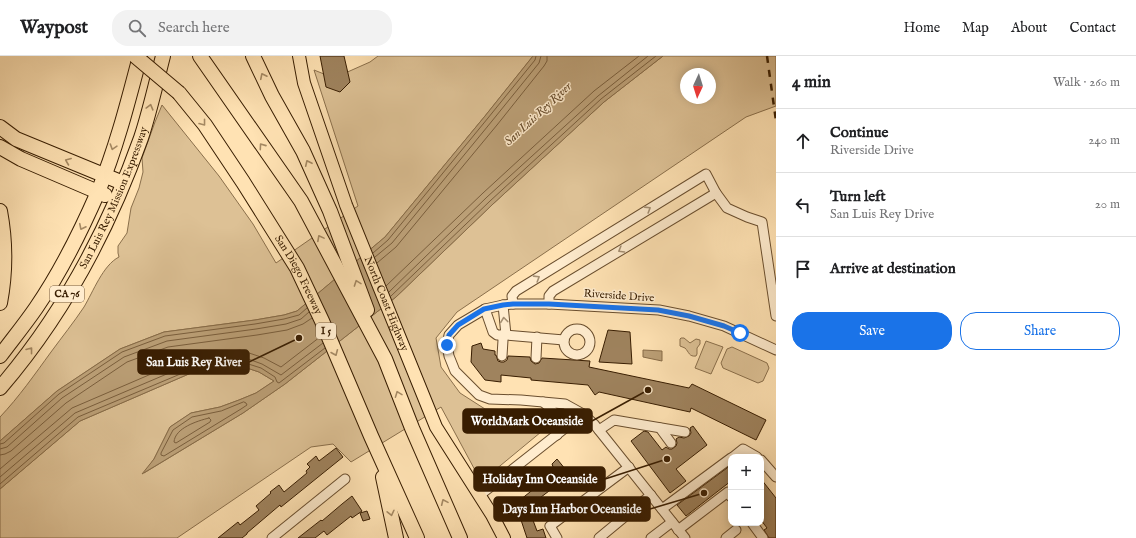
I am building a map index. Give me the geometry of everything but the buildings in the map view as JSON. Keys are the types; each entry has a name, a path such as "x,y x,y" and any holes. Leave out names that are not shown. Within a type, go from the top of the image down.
{"highway":[{"path":"135,56 179,93"},
{"name":"San Luis Rey Mission Expressway","path":"98,192 122,120 140,56"},
{"name":"San Diego Freeway","path":"149,56 205,125 297,268 322,321 376,448 417,538"},
{"name":"San Luis Rey Mission Expressway","path":"0,388 34,345 85,264 116,199 141,138 163,56"},
{"path":"200,56 300,201 385,359"},
{"path":"253,56 272,96 303,151 330,211 412,428 460,538"},
{"path":"0,126 16,139 123,183"},
{"path":"0,147 21,159 116,199"},
{"name":"CA 76","path":"0,356 37,307 83,225 98,192"},
{"path":"0,211 5,247 5,267 0,303"},
{"path":"376,448 396,538"}],"main road":[{"name":"North Coast Highway","path":"299,56 304,83 346,205 436,427 480,495 504,538"}],"street":[{"path":"513,304 512,296 516,291 706,174 716,193 727,208 762,222 776,316"},
{"path":"549,304 549,296 553,291 716,193"},
{"name":"Riverside Drive","path":"542,402 490,400 479,396 455,371 449,356 447,345 449,335 458,325 484,309 513,304 549,304 658,310 689,316 724,326 776,350"},
{"path":"500,334 503,305"},
{"path":"484,309 503,340 502,356"},
{"path":"500,334 564,340"},
{"path":"536,358 537,337"},
{"path":"542,402 565,404 583,414 599,430 685,538"},
{"path":"542,402 553,409 558,421 557,435"},
{"path":"480,495 583,414"},
{"path":"599,430 614,420 685,432"},
{"path":"660,428 671,443"},
{"path":"737,454 743,449 752,454"},
{"path":"662,509 728,461"},
{"path":"764,463 776,477"},
{"path":"556,538 550,526 629,467"},
{"path":"272,538 345,479"},
{"path":"678,530 728,492"},
{"path":"598,538 650,495"},
{"path":"651,538 672,522"},
{"path":"754,526 763,538"},
{"path":"726,538 736,530"}],"shaded area":[{"path":"378,56 533,56 385,237 297,311 255,320 164,332 120,349 57,391 0,441 0,417 27,385 84,307 103,272 119,257 118,246 127,233 131,208 139,188 143,172 142,158 162,105 219,176 253,224 276,263 358,206 314,70 334,78 370,62"},
{"path":"663,56 776,56 776,106 746,117 457,312 436,338 441,367 460,393 485,409 539,411 549,415 549,424 541,432 489,475 476,472 441,407 351,462 333,444 311,447 177,538 0,538 0,489 80,421 198,370 238,365 259,372 274,381 256,393 239,400 220,407 191,413 170,427 154,459 144,473 243,413 285,384 396,297 493,204 604,102"},
{"path":"681,338 684,338 690,343 696,339 700,340 696,356 690,355 685,348 680,346"},
{"path":"706,341 723,347 711,374 695,368"},
{"path":"732,347 767,363 769,368 763,381 758,383 723,368 721,363 727,349"}],"water":[{"path":"533,56 663,56 604,102 493,204 396,297 285,384 243,413 142,474 154,459 170,427 191,413 220,407 239,400 256,393 274,381 259,372 238,365 198,370 80,421 0,489 0,441 57,391 120,349 164,332 255,320 297,311 385,237"},
{"path":"643,350 662,351 662,361 643,357"}],"railway":[{"path":"767,56 776,121"}],"place":[{"name":"San Luis Rey River","path":"299,338"},
{"name":"WorldMark Oceanside","path":"648,390"},
{"name":"Holiday Inn Oceanside","path":"667,459"},
{"name":"Days Inn Harbor Oceanside","path":"704,493"}],"route":[{"path":"447,345 449,335 458,325 484,309 513,304 576,305 658,310 689,316 724,326 740,333"}]}
